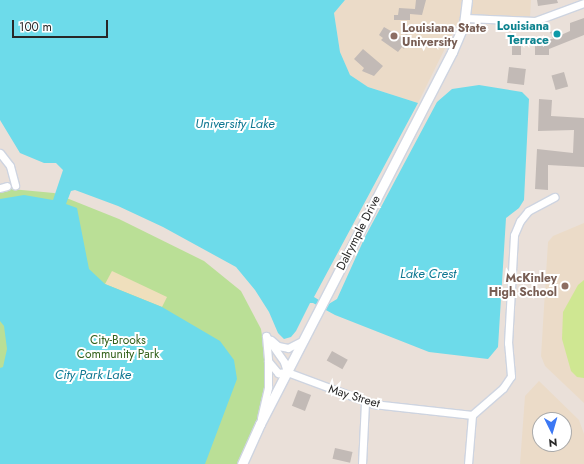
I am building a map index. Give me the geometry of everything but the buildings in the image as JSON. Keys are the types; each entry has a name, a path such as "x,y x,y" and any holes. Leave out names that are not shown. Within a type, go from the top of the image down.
{"street":[{"name":"Dalrymple Drive","path":"242,464 260,424 452,52 466,18 467,0"},
{"path":"466,18 535,21 584,3"},
{"path":"0,153 10,166 14,185"},
{"path":"468,464 472,415 503,388 512,376 508,343 513,241 517,226 534,207 554,197"},
{"path":"260,424 268,387 266,336 278,346 288,348 304,340"},
{"path":"269,339 287,372"},
{"name":"May Street","path":"267,357 275,371 287,372 365,402 472,415"},
{"path":"362,464 365,402"}],"shaded area":[{"name":"Louisiana State University","path":"345,0 531,0 530,18 478,16 459,20 418,103 368,87 350,76 340,52 334,13"},
{"name":"McKinley High School","path":"584,223 584,403 545,366 541,356 548,242 553,236"},
{"path":"539,381 571,412 532,412 532,452 572,452 572,413 579,420 584,434 584,464 520,464 525,396"}],"green space":[{"name":"City Park Lake","path":"11,189 54,193 119,219 204,261 241,291 261,329 268,376 260,424 242,464 0,464 0,192"},
{"path":"584,280 584,378 577,377 571,371 562,339 563,312 578,285"}],"sand":[{"path":"112,271 167,297 162,307 105,284"}],"water":[{"path":"0,0 345,0 334,13 340,52 350,75 368,87 418,103 314,297 327,305 337,299 365,237 437,102 452,89 479,85 522,92 529,99 524,200 519,208 506,218 498,347 488,359 429,352 335,315 313,303 310,303 296,331 291,337 284,339 278,333 269,312 255,290 236,267 163,227 118,206 75,190 71,191 66,204 77,208 89,269 105,284 162,307 220,341 234,360 237,379 205,464 0,464 0,368 3,367 7,349 4,326 0,321 0,199 24,195 53,200 63,170 56,163 44,163 20,153 0,120"}],"place":[{"name":"Louisiana Terrace","path":"557,34"},
{"name":"Louisiana State University","path":"394,36"},
{"name":"McKinley High School","path":"565,286"}],"water label":[{"name":"University Lake","path":"235,124"},
{"name":"Lake Crest","path":"428,274"}],"park label":[{"name":"City-Brooks Community Park","path":"118,348"}]}
